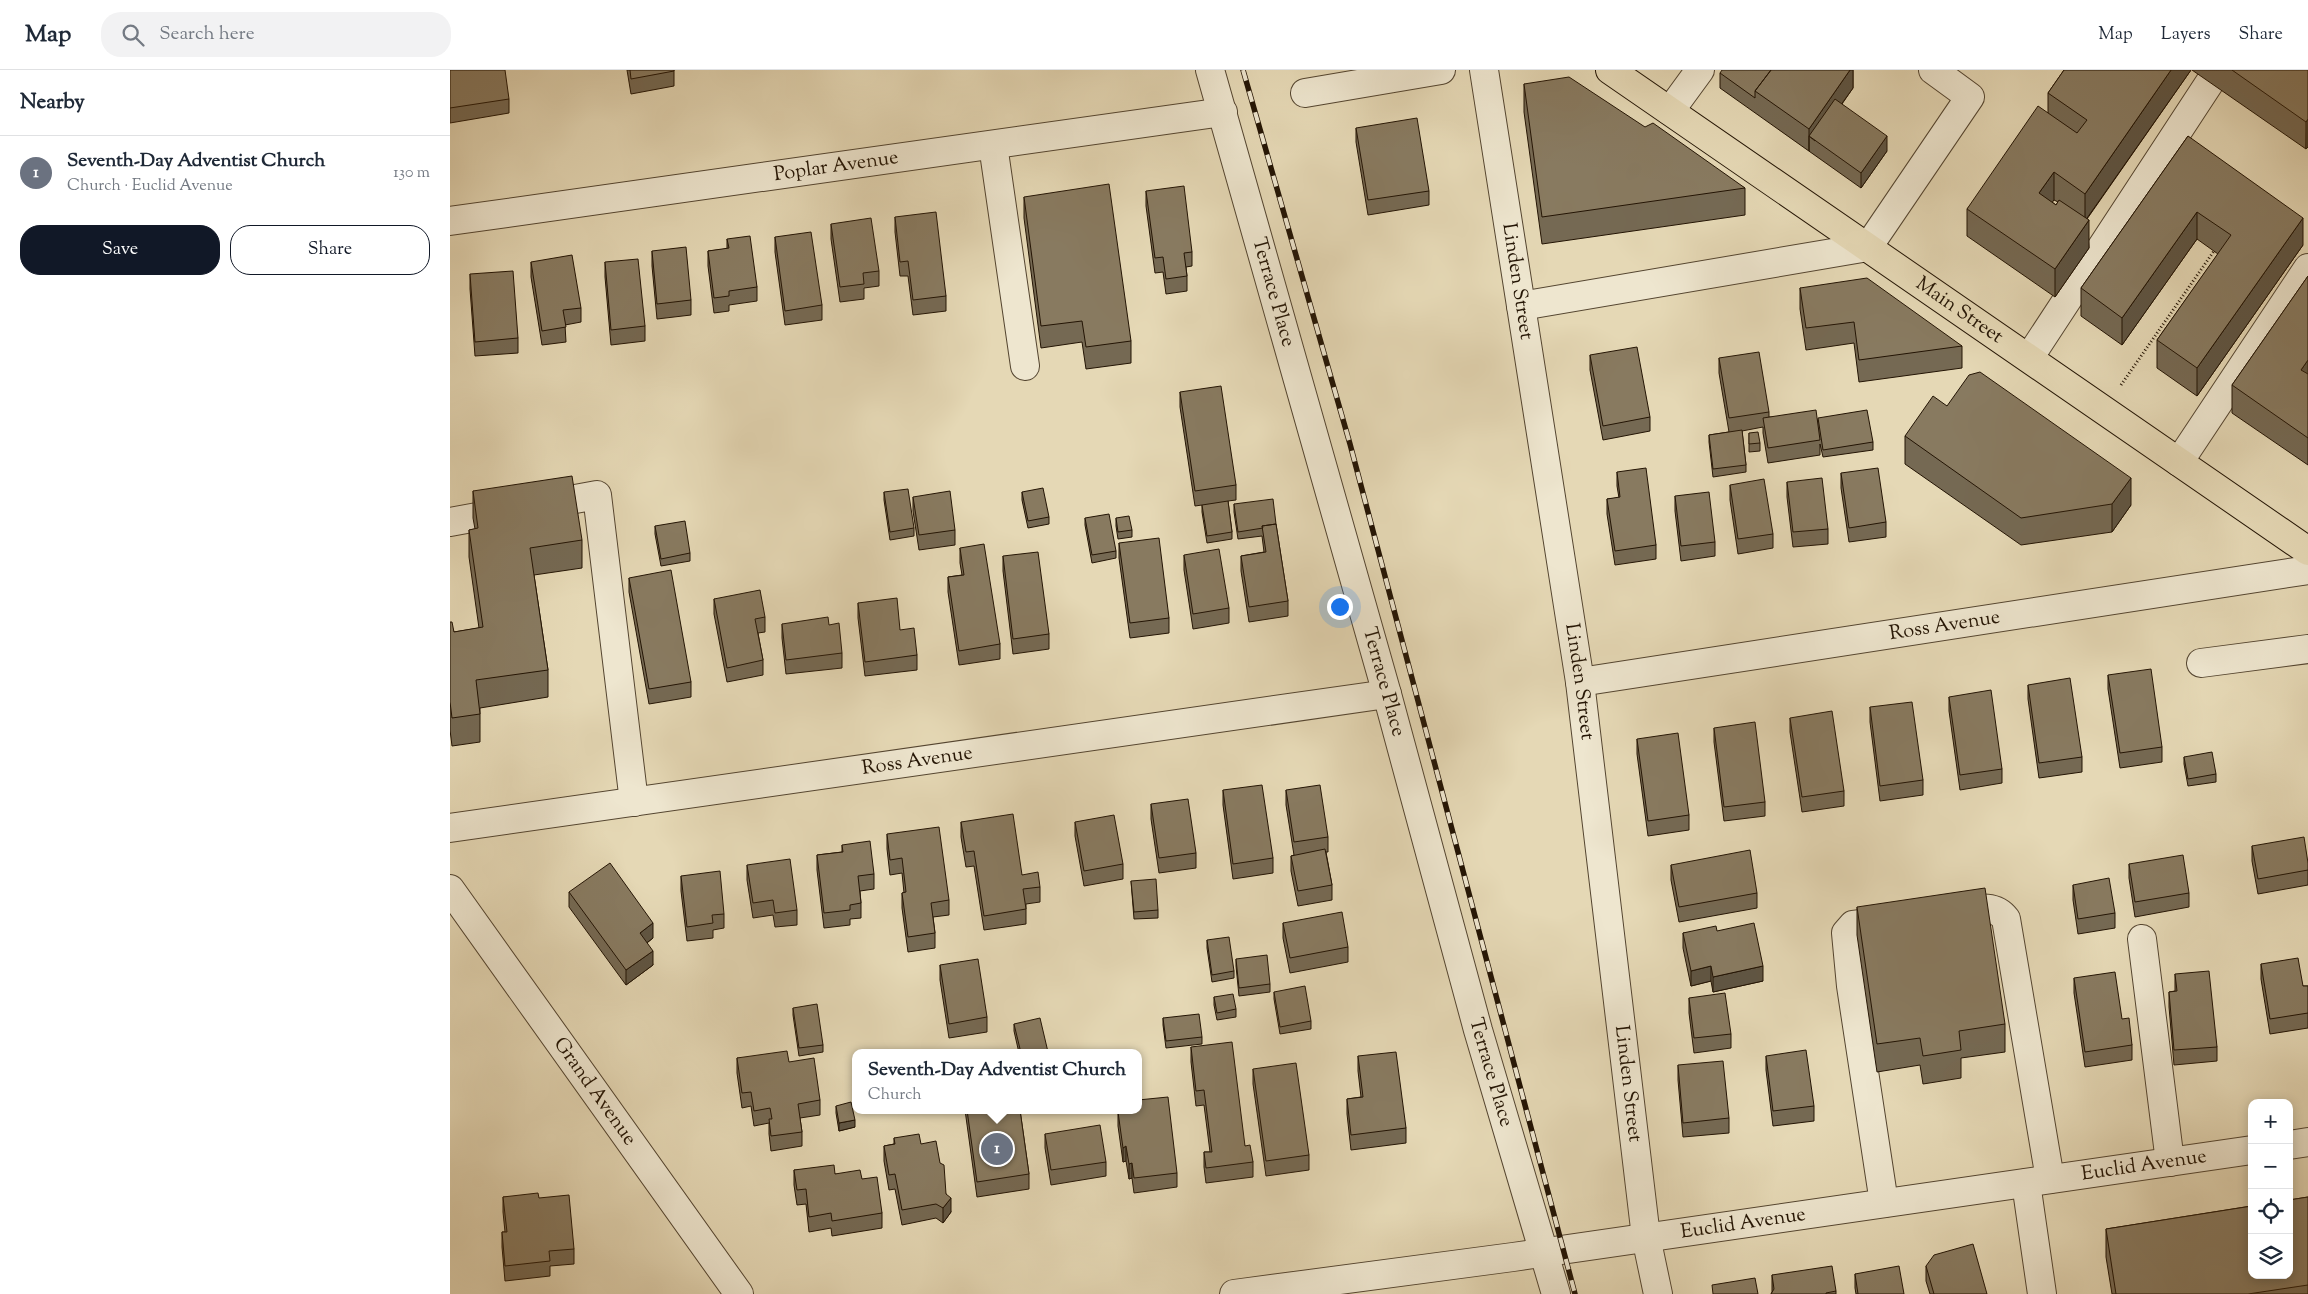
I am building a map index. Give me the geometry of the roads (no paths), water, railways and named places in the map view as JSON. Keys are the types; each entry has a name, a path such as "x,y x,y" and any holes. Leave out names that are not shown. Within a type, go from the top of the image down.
{"main road":[{"name":"Main Street","path":"1610,70 2308,551"}],"street":[{"name":"Terrace Place","path":"1210,70 1387,694 1478,1030 1556,1294"},
{"path":"1305,93 1441,70"},
{"name":"Linden Street","path":"1484,70 1580,682 1646,1238 1658,1294"},
{"path":"1670,111 1700,70"},
{"path":"1521,306 1868,247 1970,96 1933,70"},
{"path":"2029,358 2210,82"},
{"name":"Poplar Avenue","path":"450,221 1223,112"},
{"path":"993,145 1025,366"},
{"path":"2179,462 2308,268"},
{"path":"450,522 597,495 634,802"},
{"name":"Ross Avenue","path":"1580,682 2308,570"},
{"path":"2201,663 2308,649"},
{"name":"Ross Avenue","path":"450,828 1387,694"},
{"name":"Grand Avenue","path":"450,889 739,1294"},
{"path":"1884,1203 1851,986 1846,933 1854,925 1991,908 2000,911 2006,919 2038,1181 2042,1294"},
{"path":"2142,939 2170,1162"},
{"path":"2293,1144 2308,1142"},
{"name":"Euclid Avenue","path":"1234,1294 1543,1253 2248,1151"}],"railway":[{"path":"1243,70 1350,444 1575,1294"}],"place":[{"name":"Seventh-Day Adventist Church","path":"997,1149"}]}
